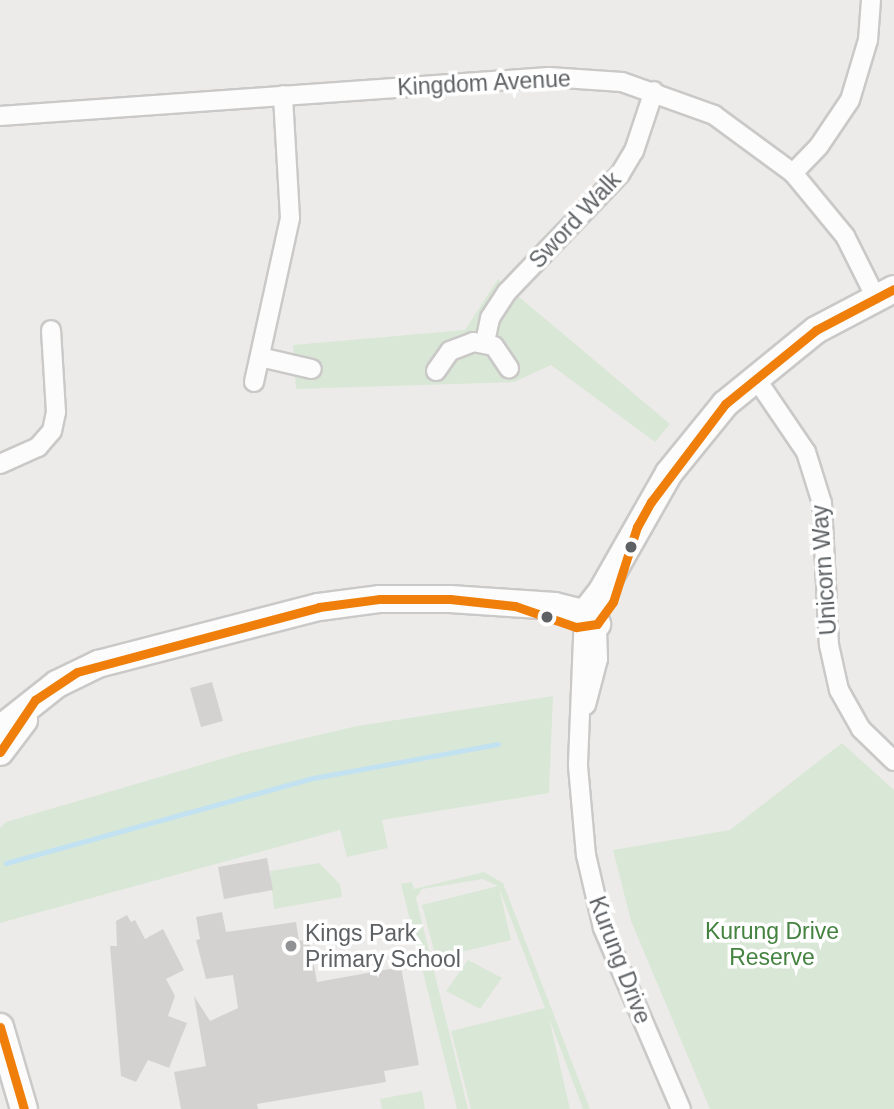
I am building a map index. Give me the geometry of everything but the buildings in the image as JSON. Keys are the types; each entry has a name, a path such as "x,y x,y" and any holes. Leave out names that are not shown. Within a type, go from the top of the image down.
{"street":[{"path":"793,173 828,135 850,100 868,40 871,0"},
{"name":"Kingdom Avenue","path":"0,116 549,77 588,78 654,90 737,129 793,173 840,229 885,293"},
{"name":"Sword Walk","path":"485,342 490,318 506,292 620,174 634,151 654,90"},
{"path":"254,382 290,218 283,95"},
{"path":"0,729 35,700 98,664 318,607 415,597 514,606 555,606 587,622 637,527 687,449 755,377 816,330 885,293"},
{"path":"0,464 38,447 52,431 56,400 51,330"},
{"path":"436,371 450,351 485,342 494,346 509,369"},
{"path":"260,357 312,369"},
{"name":"Unicorn Way","path":"755,377 806,452 822,503 829,645 839,690 861,730 894,761"},
{"name":"Kurung Drive","path":"587,622 596,672 581,721 580,800 595,899 620,970 681,1109"},
{"path":"0,752 35,700"},
{"path":"2,1043 24,1109"}],"green space":[{"path":"498,279 670,424 655,442 551,365 514,382 296,389 293,345 465,330"},
{"path":"553,696 549,793 382,820 388,848 347,857 340,830 0,923 0,828 6,822 245,752 357,726"},
{"name":"Kurung Drive Reserve","path":"842,743 894,790 894,1109 710,1109 631,921 613,850 730,830"},
{"path":"319,863 340,884 342,897 274,909 270,871"},
{"path":"484,872 503,883 590,1109 583,1109 549,1018 570,1109 471,1109 451,1031 545,1008 499,888 511,940 436,958 422,905 498,886 483,879 422,889 416,898 468,1109 457,1109 401,884 412,882 414,889"},
{"path":"468,960 502,978 480,1009 446,991"},
{"path":"422,1091 425,1109 382,1109 380,1099"}],"waterway":[{"path":"6,863 313,778 498,744"}],"transit line":[{"path":"0,752 35,700 77,672 319,607 380,599 450,599 515,606 576,627 597,624 613,602 637,527 651,502 725,404 816,330 894,289"},
{"path":"0,1027 24,1109"}],"place":[{"name":"Kings Park Primary School","path":"291,946"}]}
